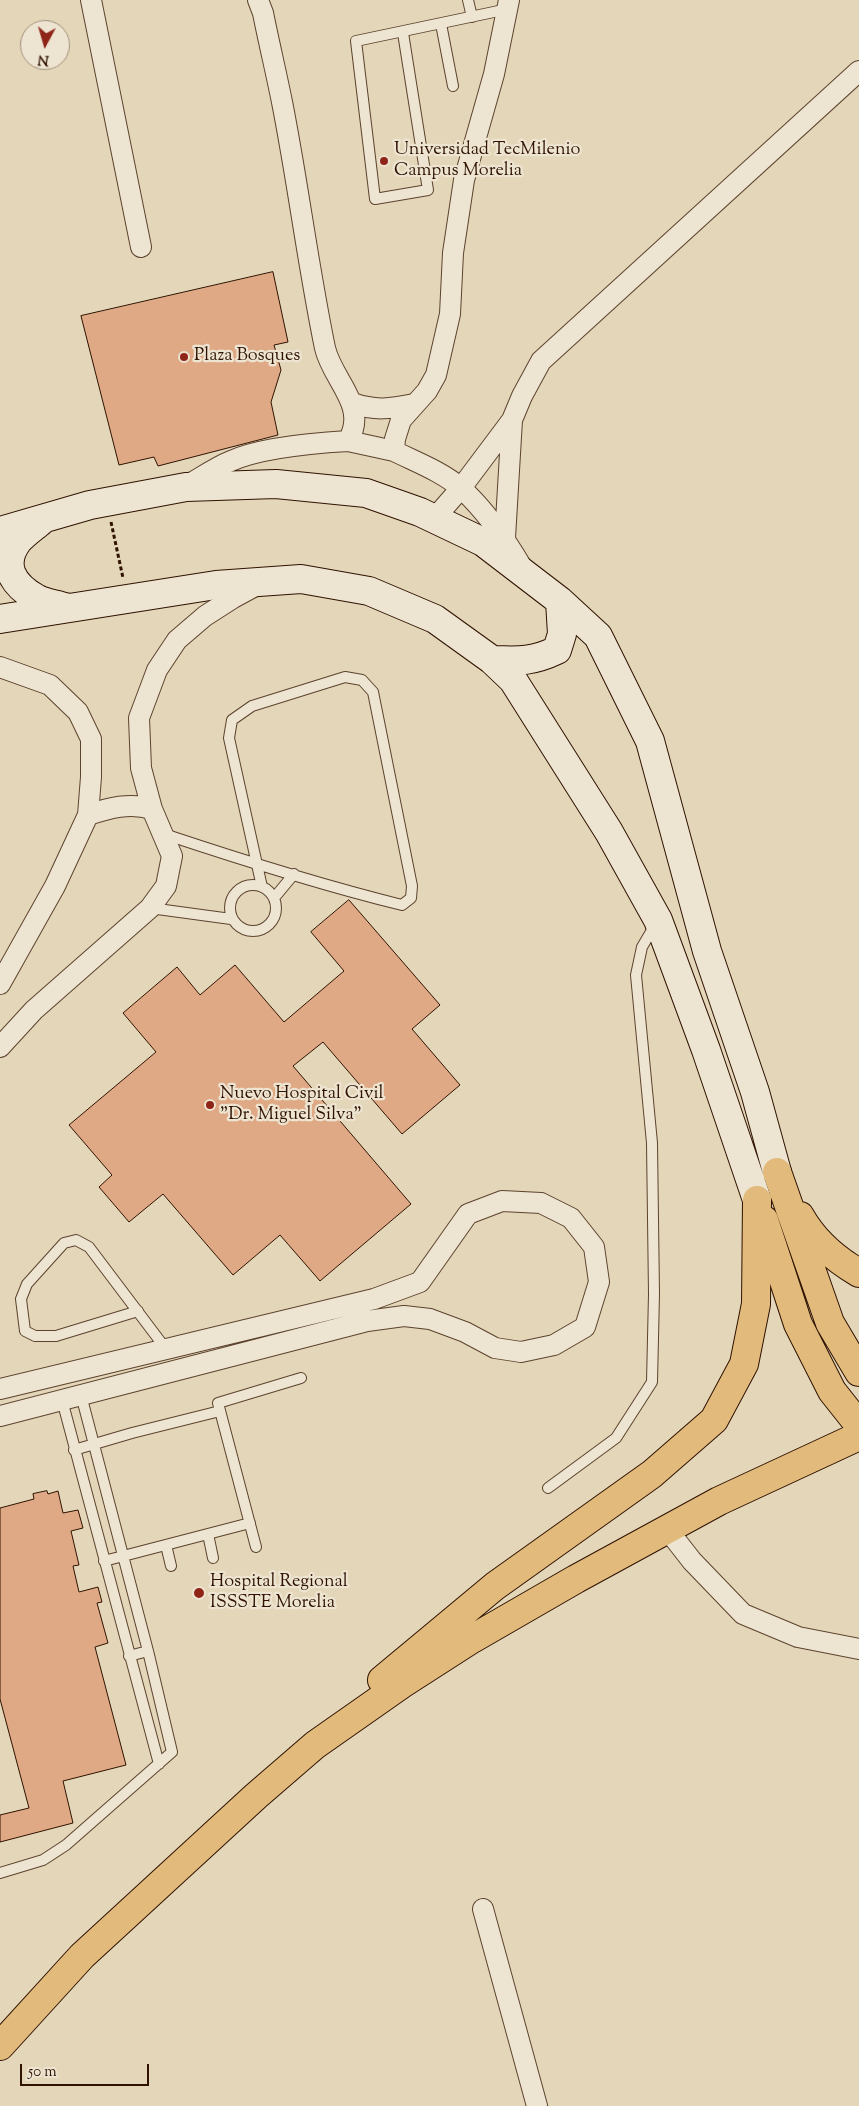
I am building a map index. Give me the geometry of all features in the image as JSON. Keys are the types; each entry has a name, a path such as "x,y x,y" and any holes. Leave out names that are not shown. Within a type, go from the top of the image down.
{"highway":[{"path":"777,1172 810,1233 843,1264 859,1273"},
{"path":"777,1172 830,1323 859,1372"},
{"path":"757,1200 798,1324 832,1391 859,1425"},
{"path":"0,2046 82,1956 256,1796 315,1745 380,1681 487,1592 652,1474 714,1420 744,1364 756,1304 757,1200"},
{"path":"315,1745 402,1684 472,1639 576,1579 719,1501 859,1436"}],"street":[{"path":"91,0 141,247"},
{"path":"258,0 282,102 317,311 328,361 352,404 355,430 348,441"},
{"path":"394,451 395,439 401,420 427,391 437,369 450,314 453,253 464,180 494,74 508,5"},
{"path":"434,519 461,488 512,420 522,396 541,362 859,71"},
{"path":"352,404 369,409 390,409 414,404"},
{"path":"505,538 512,420"},
{"path":"186,486 232,460 275,449 321,442 348,441 394,451 434,470 461,488 505,538 526,575"},
{"path":"0,531 107,502 186,486 276,484 366,492 434,519 483,542 560,601 598,636 650,741 707,950 755,1092 777,1172"},
{"path":"44,518 18,540 10,555 11,575 21,587 37,599 68,608"},
{"path":"0,619 216,585 300,579 370,591 434,619 492,660 513,680 609,832 658,920 706,1050 757,1200"},
{"path":"0,1047 34,1010 150,908 166,886 172,856 152,808 141,768 139,718 157,670 177,640 205,616 265,581"},
{"path":"492,660 524,661 557,650 562,634 560,601"},
{"path":"0,667 50,685 78,712 91,739 88,815 55,886 0,984"},
{"path":"88,815 113,806 152,808"},
{"path":"0,1390 374,1299 398,1291 420,1282 468,1214 502,1201 541,1203 571,1218 594,1247 599,1282 585,1328 554,1344 521,1352 495,1348 465,1332 430,1319 404,1316 367,1321 0,1416"},
{"path":"667,1529 692,1562 743,1614 798,1637 859,1648"},
{"path":"483,1909 537,2106"}],"lane":[{"path":"468,0 472,17"},
{"path":"403,32 428,190 375,199 356,41 472,17 508,5"},
{"path":"441,24 453,86"},
{"path":"163,834 256,864 402,905 411,898 412,886 373,692 362,680 345,677 252,706 232,720 228,738 256,864 262,887"},
{"path":"274,898 294,874"},
{"path":"254,885 262,887 269,891 274,898 276,914 267,927 251,932 236,925 232,919 229,911 230,903 239,889 254,885"},
{"path":"150,908 232,919"},
{"path":"548,1488 616,1438 652,1382 654,1294 652,1143 636,975 642,947 658,920"},
{"path":"138,1311 56,1336 35,1336 25,1331 21,1299 27,1284 64,1243 76,1240 89,1247 138,1311 166,1349"},
{"path":"256,1547 218,1402 301,1378"},
{"path":"0,1873 43,1860 66,1845 172,1752 95,1443 81,1395"},
{"path":"62,1400 158,1764"},
{"path":"74,1450 220,1411"},
{"path":"104,1562 250,1523"},
{"path":"208,1534 213,1558"},
{"path":"166,1545 171,1566"},
{"path":"129,1656 148,1652"}],"path":[{"path":"107,502 127,598"}],"building":[{"name":"Plaza Bosques","path":"273,272 288,342 274,345 281,370 271,402 278,435 158,466 154,457 119,465 81,316"},
{"name":"Nuevo Hospital Civil \"Dr. Miguel Silva\"","path":"349,900 440,1005 412,1029 460,1085 402,1134 323,1042 293,1066 411,1204 320,1281 280,1235 233,1275 163,1194 129,1222 99,1187 112,1175 69,1125 156,1052 123,1013 177,967 200,995 235,965 284,1022 344,971 311,932"},
{"path":"47,1491 48,1494 58,1491 63,1513 78,1510 83,1528 71,1531 79,1565 73,1566 79,1592 98,1587 102,1602 97,1603 108,1643 95,1647 126,1765 63,1781 73,1823 0,1842 0,1815 29,1808 0,1699 0,1508 34,1499 33,1494"}],"place":[{"name":"Universidad TecMilenio Campus Morelia","path":"384,161"},
{"name":"Plaza Bosques","path":"184,357"},
{"name":"Nuevo Hospital Civil \"Dr. Miguel Silva\"","path":"210,1105"},
{"name":"Hospital Regional ISSSTE Morelia","path":"199,1593"}]}
